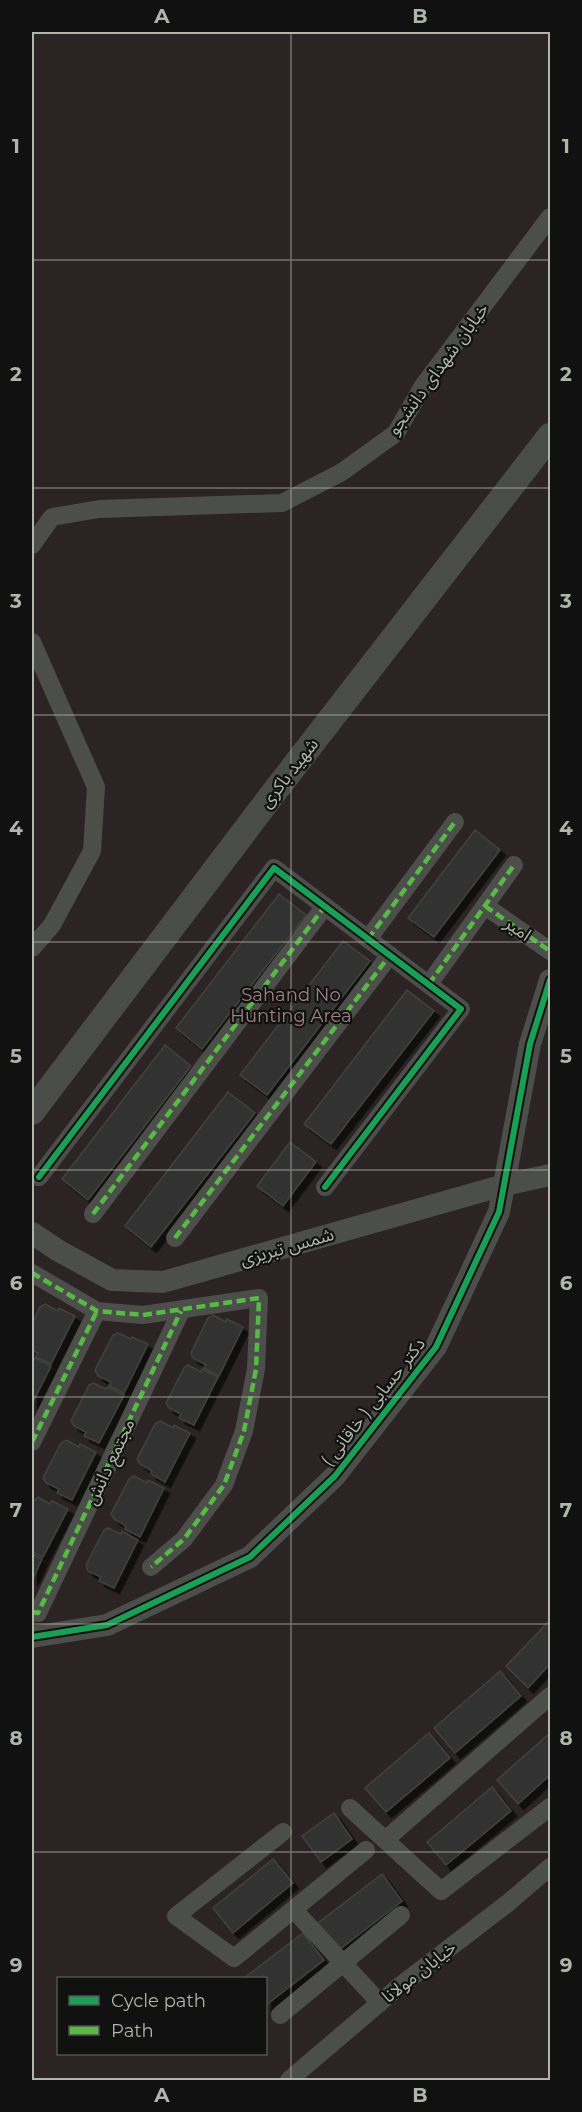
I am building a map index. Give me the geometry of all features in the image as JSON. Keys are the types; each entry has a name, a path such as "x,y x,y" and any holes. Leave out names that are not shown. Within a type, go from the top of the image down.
{"main road":[{"name":"شهید باکری","path":"32,1112 268,800 550,436"}],"street":[{"name":"خیابان شهدای دانشجو","path":"32,545 52,517 99,509 282,504 342,472 396,434 423,386 550,218"},
{"path":"32,642 96,787 92,851 52,925 32,948"},
{"path":"368,939 455,822"},
{"path":"429,984 514,865"},
{"path":"39,1178 274,868 461,1009 325,1187"},
{"path":"93,1215 325,906"},
{"name":"امیر","path":"485,906 550,951"},
{"path":"175,1239 390,955"},
{"name":"دکتر حسابی ( خاقانی )","path":"32,1637 107,1625 250,1557 335,1476 436,1347 499,1212 530,1044 550,980"},
{"name":"شمس تبریزی","path":"32,1233 59,1251 112,1280 164,1282 504,1185 550,1176"},
{"path":"32,1273 97,1311 143,1315 259,1298 256,1369 244,1431 224,1485 184,1539 151,1567"},
{"path":"32,1442 97,1311"},
{"name":"مجتمع دانش","path":"35,1612 181,1311"},
{"path":"385,1840 549,1700"},
{"path":"350,1808 441,1891 550,1807"},
{"path":"283,1832 176,1916 234,1958 366,1850"},
{"name":"خیابان مولانا","path":"289,2080 380,2003 508,1903 550,1867"},
{"path":"294,1910 380,2003"},
{"path":"280,2016 402,1915"}],"green space":[{"name":"Sahand No Hunting Area","path":"32,32 550,32 550,2080 32,2080"}],"building":[{"path":"475,830 500,850 434,937 408,918"},
{"path":"279,894 306,915 202,1049 176,1028"},
{"path":"343,941 370,961 267,1095 240,1075"},
{"path":"407,990 434,1011 331,1144 304,1124"},
{"path":"165,1045 191,1066 88,1200 62,1179"},
{"path":"228,1092 255,1113 151,1247 125,1226"},
{"path":"290,1142 316,1162 283,1206 257,1186"},
{"path":"45,1304 75,1316 51,1364 36,1357 38,1353 32,1350 32,1324 40,1307"},
{"path":"213,1315 243,1327 219,1376 204,1368 206,1365 193,1358 191,1353 208,1318"},
{"path":"118,1333 148,1344 124,1393 109,1386 111,1382 98,1376 95,1370 113,1335"},
{"path":"35,1358 51,1366 32,1404 32,1360"},
{"path":"188,1365 218,1377 194,1425 179,1418 181,1414 169,1408 166,1403 184,1368"},
{"path":"93,1383 124,1395 99,1443 84,1436 86,1432 74,1426 71,1421 89,1385"},
{"path":"160,1421 190,1433 165,1482 151,1474 152,1471 140,1464 137,1459 155,1424"},
{"path":"66,1440 96,1452 72,1500 57,1493 59,1489 46,1483 43,1478 61,1443"},
{"path":"134,1476 164,1488 140,1537 125,1529 126,1526 114,1519 111,1514 129,1479"},
{"path":"38,1497 50,1504 52,1501 68,1509 43,1557 32,1552 32,1503"},
{"path":"108,1528 121,1534 122,1531 138,1540 114,1588 99,1581 101,1577 88,1571 86,1565 104,1530"},
{"path":"32,1554 42,1559 32,1581"},
{"path":"550,1620 550,1664 528,1688 506,1666"},
{"path":"500,1671 521,1696 455,1753 434,1728"},
{"path":"429,1733 450,1758 386,1812 365,1788"},
{"path":"550,1733 550,1775 518,1804 497,1780"},
{"path":"492,1787 511,1811 446,1865 427,1842"},
{"path":"334,1813 352,1839 321,1862 302,1836"},
{"path":"273,1859 293,1883 233,1933 213,1908"},
{"path":"382,1874 402,1901 339,1950 318,1923"},
{"path":"303,1933 324,1960 267,2004 267,1977 245,1977"}],"marked path":[{"path":"368,939 455,822"},
{"path":"429,984 514,865"},
{"path":"93,1214 325,906"},
{"path":"485,906 550,951"},
{"path":"175,1238 390,955"},
{"path":"32,1273 97,1311 143,1315 259,1298 256,1369 244,1431 224,1485 184,1539 151,1567"},
{"path":"32,1442 97,1311"},
{"path":"32,1612 38,1613 181,1311"}],"cycle path":[{"path":"39,1177 274,868 461,1009 325,1187"},
{"path":"32,1637 107,1625 250,1557 335,1476 436,1347 499,1212 530,1044 550,980"}]}
